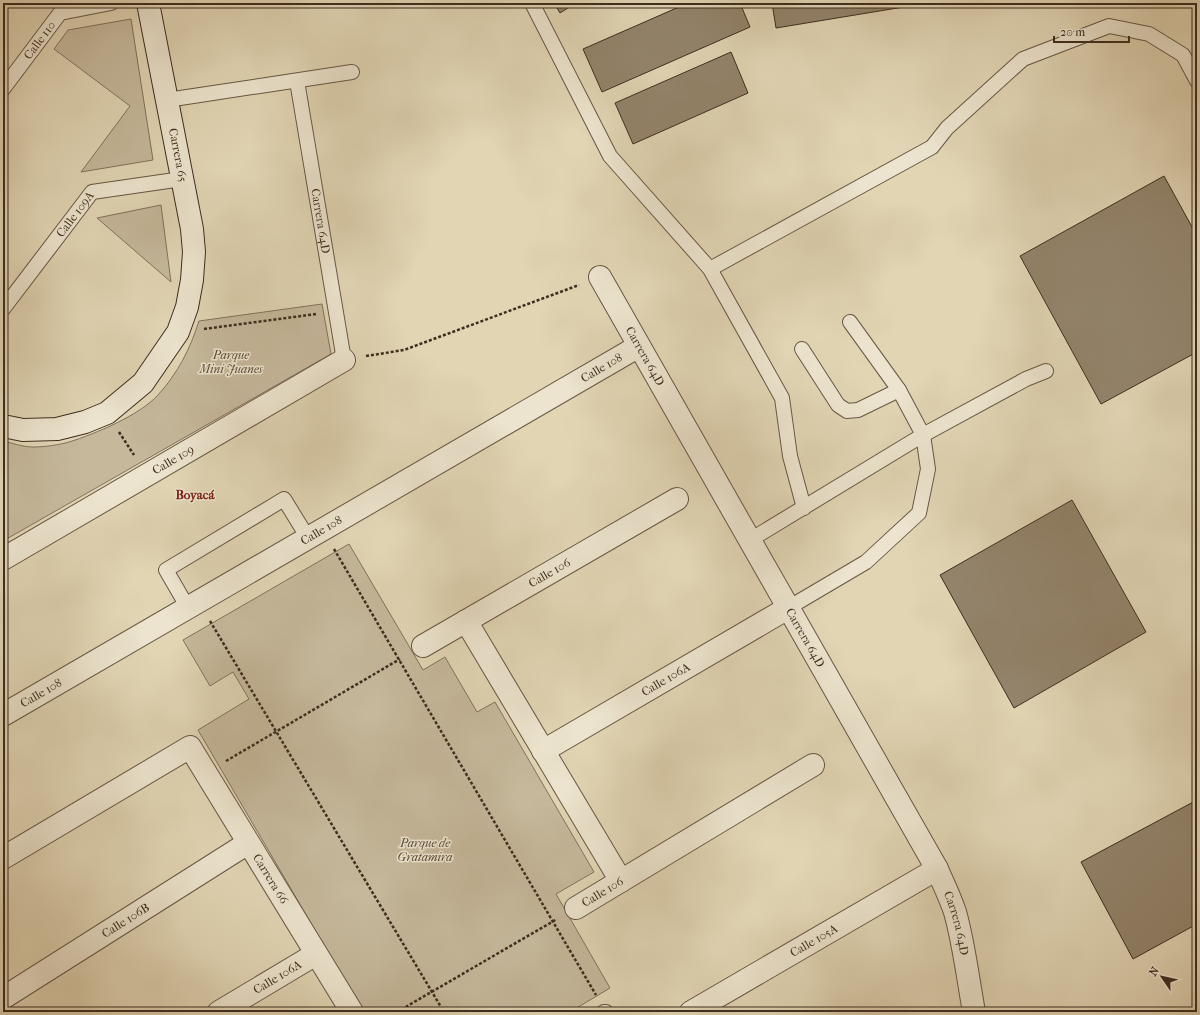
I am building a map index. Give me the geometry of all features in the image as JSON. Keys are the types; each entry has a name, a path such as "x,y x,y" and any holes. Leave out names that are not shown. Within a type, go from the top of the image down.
{"street":[{"name":"Carrera 65","path":"148,3 192,229 194,252 192,280 187,307 178,332"},
{"name":"Carrera 64D","path":"600,277 937,869 947,889 955,912 974,1012"},
{"path":"3,426 23,430 57,430 86,422 107,413 143,383 178,332"},
{"name":"Calle 108","path":"3,715 639,346"},
{"name":"Calle 109","path":"3,559 344,360"},
{"name":"Calle 106","path":"423,646 677,499"},
{"name":"Calle 106A","path":"543,751 788,608"},
{"path":"466,621 621,880"},
{"name":"Carrera 66","path":"3,858 190,746 352,1012"},
{"name":"Calle 106","path":"576,908 813,765"},
{"name":"Calle 106B","path":"3,998 248,843"},
{"name":"Calle 105A","path":"691,1012 937,869"},
{"name":"Calle 106A","path":"219,1012 316,954"}],"lane":[{"name":"Calle 110","path":"3,89 60,13 111,3"},
{"path":"532,3 610,156 710,269 782,398 790,456 804,508"},
{"path":"710,269 932,147 947,128 1023,59 1109,26 1149,34 1183,55 1197,81"},
{"path":"167,100 352,72"},
{"name":"Carrera 64D","path":"298,81 344,360"},
{"name":"Calle 109A","path":"3,309 92,192 182,179"},
{"path":"788,608 866,562 919,513 928,469 923,435 899,390 850,322"},
{"path":"802,349 838,404 847,411 858,410 899,390"},
{"path":"750,540 923,435 1026,379 1046,371"},
{"path":"193,605 166,570 284,499 315,534"}],"path":[{"path":"344,360 404,350 600,277"},
{"path":"178,332 336,311"},
{"path":"107,413 147,475"},
{"path":"315,534 399,660 605,1012"},
{"path":"193,605 276,732 444,1012"},
{"path":"206,773 423,646"},
{"path":"397,1012 576,908"}],"green space":[{"path":"131,19 153,160 81,172 130,106 54,49 68,30"},
{"path":"161,205 171,282 97,218"},
{"name":"Parque Mini Juanes","path":"322,304 331,354 3,541 3,441 21,446 51,446 80,439 129,417 158,395 172,378 192,341 199,321"},
{"name":"Parque de Gratamira","path":"349,544 423,670 445,657 477,712 495,702 594,872 556,894 610,988 570,1012 363,1012 198,730 249,699 233,672 210,686 183,640"}],"building":[{"path":"554,3 576,3 560,13"},
{"path":"688,3 740,3 750,27 602,92 583,49"},
{"path":"772,3 928,3 776,28"},
{"path":"731,52 748,93 633,144 615,103"},
{"path":"1164,176 1197,236 1197,352 1101,404 1020,256"},
{"path":"1072,500 1146,632 1014,708 940,575"},
{"path":"1197,800 1197,924 1133,959 1081,862"}],"district":[{"name":"Boyacá","path":"195,494"}]}
